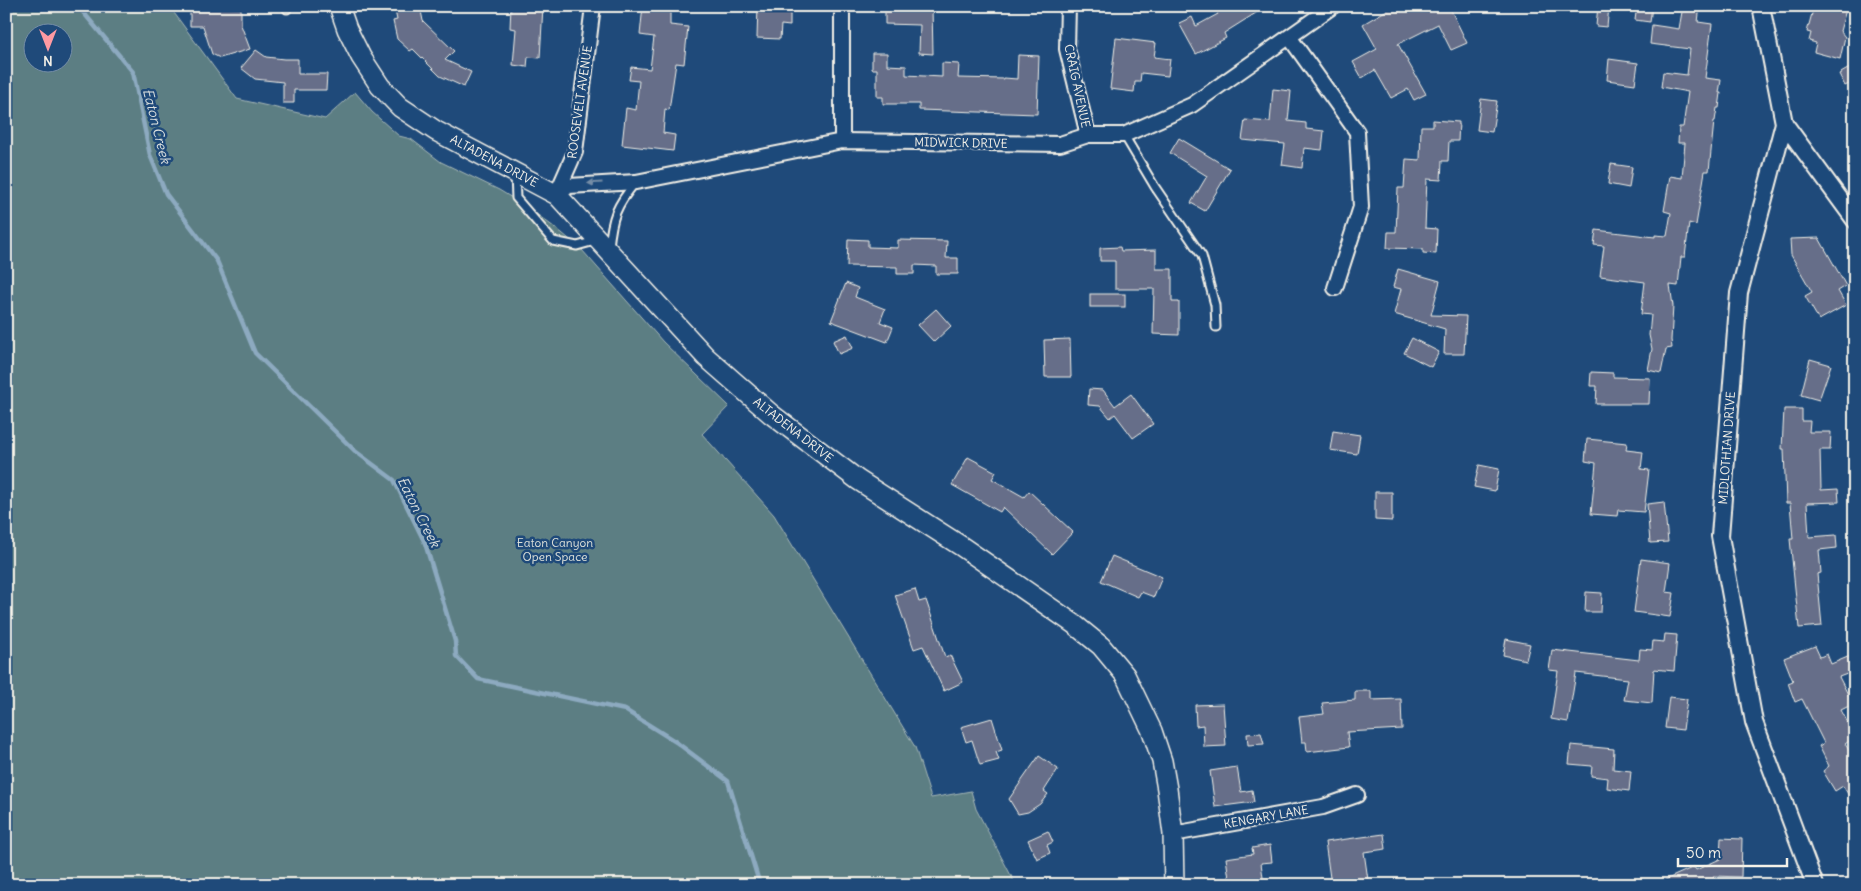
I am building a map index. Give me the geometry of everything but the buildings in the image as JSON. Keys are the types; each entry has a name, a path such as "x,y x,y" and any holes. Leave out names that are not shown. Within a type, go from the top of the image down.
{"main road":[{"name":"ALTADENA DRIVE","path":"339,6 347,29 361,57 380,86 400,107 436,131 557,195 706,357 771,414 858,480 969,551 1074,624 1101,646 1125,675 1152,731 1162,761 1172,834 1174,885"}],"street":[{"name":"ROOSEVELT AVENUE","path":"557,195 575,152 593,6"},
{"path":"842,6 842,141"},
{"name":"CRAIG AVENUE","path":"1068,6 1067,49 1088,135"},
{"name":"MIDWICK DRIVE","path":"557,195 569,186 636,182 842,141 1060,144 1088,135 1124,134 1192,105 1333,6"},
{"name":"MIDLOTHIAN DRIVE","path":"1760,6 1784,124 1739,293 1720,536 1754,722 1815,885"},
{"path":"1290,38 1357,132 1361,207 1335,288"},
{"path":"1784,124 1855,220"},
{"name":"KENGARY LANE","path":"1172,834 1323,807 1357,795"}],"lane":[{"path":"1124,134 1155,187 1202,256 1215,305 1216,327"},
{"path":"515,172 516,198 553,241 577,246 604,246 620,200 636,182"}],"green space":[{"name":"Eaton Canyon Open Space","path":"6,6 169,6 237,99 325,119 355,92 372,112 399,136 411,139 441,162 499,190 527,207 582,250 663,342 729,406 702,434 774,515 915,747 931,798 971,791 976,809 1016,885 6,885"}],"waterway":[{"name":"Eaton Creek","path":"78,6 133,72 150,155 166,194 217,261 255,353 355,451 394,480 425,543 455,641 456,656 478,679 625,710 676,742 728,781 760,885"}]}
